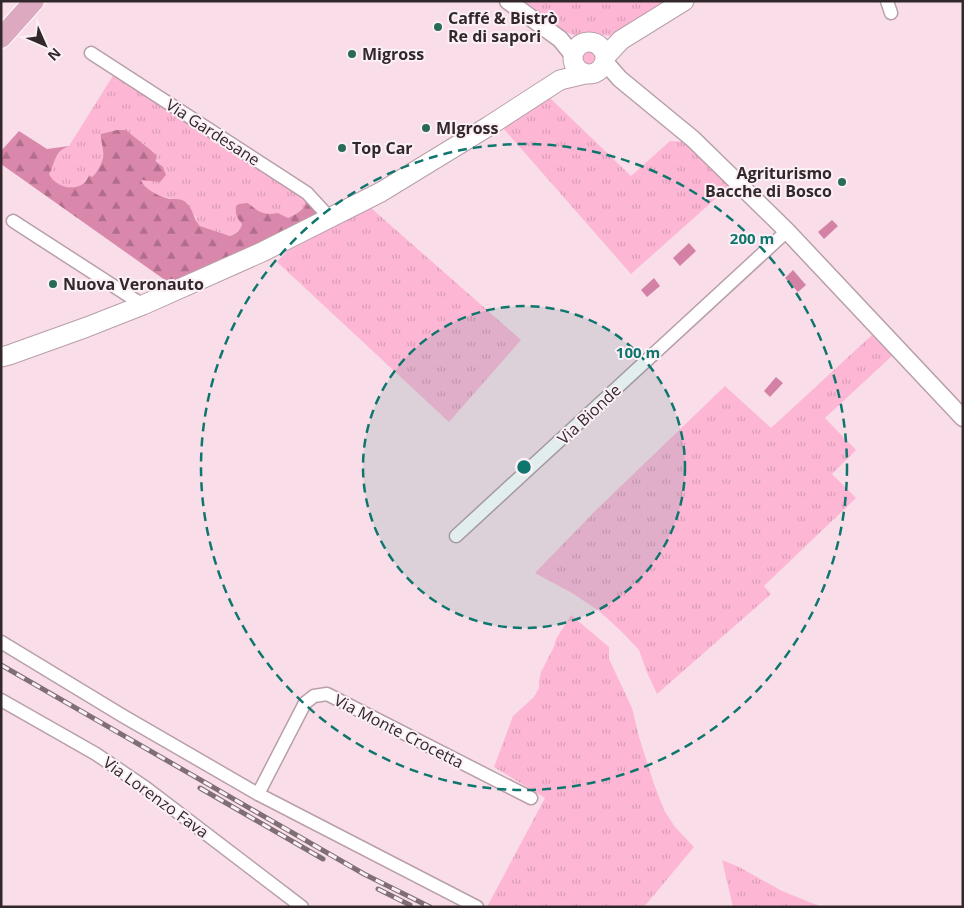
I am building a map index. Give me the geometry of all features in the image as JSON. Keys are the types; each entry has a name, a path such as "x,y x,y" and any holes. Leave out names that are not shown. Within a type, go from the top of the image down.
{"main road":[{"path":"1,38 34,1"},
{"path":"1,357 87,327 142,305 262,252 330,218 390,186 489,126 590,59 684,1"}],"street":[{"path":"508,1 620,79 693,139 788,231 963,418"},
{"name":"Via Gardesane","path":"91,53 307,193 330,218"},
{"path":"13,221 142,305"},
{"name":"Via Bionde","path":"456,536 788,231"},
{"path":"1,642 123,716 258,794 477,907"},
{"name":"Via Monte Crocetta","path":"258,794 305,703 314,696 327,694 531,798"},
{"name":"Via Lorenzo Fava","path":"1,700 96,754 146,788 302,907"}],"green space":[{"path":"524,1 670,1 611,36 586,33 576,36 566,32"},
{"path":"584,46 594,46 601,53 601,63 594,70 584,70 577,63 577,53"},
{"path":"114,74 306,197 303,208 298,213 287,218 278,213 269,214 262,212 248,203 240,230 230,236 200,226 197,223 196,217 182,201 158,195 143,185 140,180 163,167 146,146 130,134 101,139 104,151 100,165 94,175 92,177 89,175 81,185 67,187 58,184 48,174 57,156 61,150 69,146"},
{"path":"549,97 631,176 670,141 689,142 731,185 631,274 503,128"},
{"path":"126,130 156,155 156,161 163,167 166,175 160,182 141,180 145,186 162,197 180,199 186,202 200,226 230,236 235,234 242,224 236,214 236,206 239,204 248,203 262,212 269,214 278,213 288,218 303,208 306,197 328,211 172,285 1,164 1,151 19,131 47,149 69,146 63,149 55,158 49,174 58,184 67,187 77,187 84,183 89,175 92,177 97,172 103,158 101,134"},
{"path":"371,208 521,340 449,422 277,262 286,252"},
{"path":"872,335 892,356 825,418 856,450 832,474 856,498 764,586 771,594 657,694 639,650 621,631 599,611 572,593 535,573 595,511 725,386 771,428"},
{"path":"571,615 609,647 609,659 632,708 639,737 664,810 675,827 694,847 644,907 487,907 545,798 494,767 513,716 534,697 539,688 541,672 556,639"},
{"path":"722,860 739,867 782,891 822,907 733,907"}],"shaded area":[{"path":"832,220 838,226 824,239 818,232"},
{"path":"689,243 696,251 680,266 673,258"},
{"path":"793,270 806,285 798,292 785,278"},
{"path":"654,278 660,286 647,297 641,290"},
{"path":"776,377 783,383 770,397 764,391"}],"railway":[{"path":"1,665 364,874 430,907"},
{"path":"200,788 323,859"},
{"path":"378,889 410,905"}],"place":[{"name":"Caffé & Bistrò Re di sapori","path":"438,27"},
{"name":"Migross","path":"352,54"},
{"name":"MIgross","path":"426,128"},
{"name":"Top Car","path":"342,148"},
{"name":"Agriturismo Bacche di Bosco","path":"842,182"},
{"name":"Nuova Veronauto","path":"53,284"}]}
